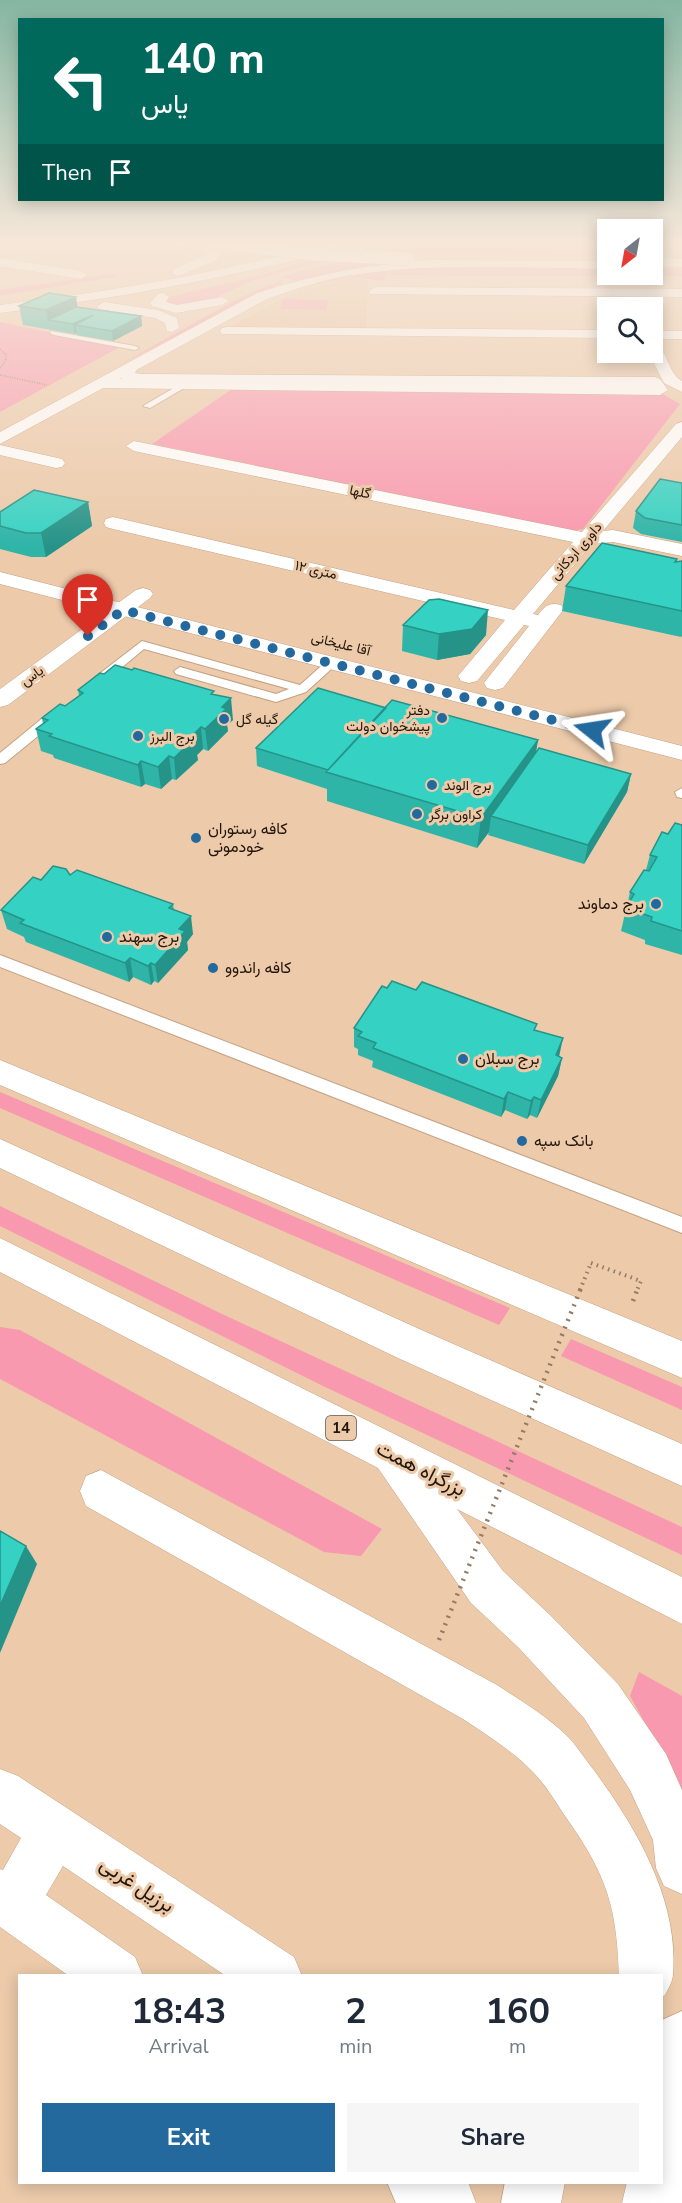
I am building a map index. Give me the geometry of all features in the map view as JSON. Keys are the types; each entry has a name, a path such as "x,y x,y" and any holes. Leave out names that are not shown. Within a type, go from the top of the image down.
{"main road":[{"path":"0,439 177,343"},
{"path":"667,343 671,351"},
{"path":"117,357 140,346"},
{"path":"663,363 669,380 682,387"},
{"path":"104,383 660,390 655,382 141,379 125,375 131,368"},
{"path":"658,386 682,387"},
{"name":"داوری اردکانی","path":"592,546 613,536 680,438"},
{"name":"داوری اردکانی","path":"453,694 518,617 592,546 680,438"},
{"name":"گلها","path":"135,446 592,546"},
{"path":"0,450 56,463"},
{"name":"۱۲ متری","path":"113,523 543,623"},
{"path":"613,536 682,550"},
{"path":"0,558 178,603"},
{"name":"آقا علیخانی","path":"0,578 682,753"},
{"name":"یاس","path":"0,700 143,594"},
{"name":"داوری اردکانی","path":"480,701 506,685 543,623 564,597"},
{"path":"446,670 506,685"},
{"path":"0,1072 682,1360"},
{"path":"0,1153 412,1345 682,1465"},
{"name":"بزرگراه همت","path":"0,1254 682,1601"},
{"path":"577,1316 682,1341"},
{"path":"392,1455 487,1587 534,1631 601,1701 648,1772 678,1838 682,1868"},
{"path":"100,1491 480,1702 514,1725 551,1755 596,1815 629,1871 642,1913 646,1974"},
{"name":"برزیل غربی","path":"0,1794 272,1974"},
{"path":"55,1830 6,1900 113,1974"},
{"path":"663,2148 682,2039"},
{"path":"420,2184 446,2203"},
{"path":"531,2203 535,2184"},
{"path":"652,2203 656,2184"}],"lane":[{"path":"119,343 140,346"},
{"path":"147,406 187,384"},
{"path":"88,688 142,645 302,689"},
{"path":"180,671 276,698 302,689 332,663"},
{"path":"0,759 62,710"},
{"path":"0,961 682,1225"}],"path":[{"path":"0,349 6,355 6,360 0,368"},
{"path":"0,375 48,385"},
{"path":"439,1640 591,1263 641,1281"}],"shaded area":[{"path":"0,343 100,343 120,347 0,412"},
{"path":"159,343 163,343 117,366"},
{"path":"232,389 658,391 680,404 583,529 571,531 152,444"},
{"path":"0,1092 510,1308 499,1325 0,1108"},
{"path":"0,1206 222,1314 682,1527 682,1555 323,1386 0,1226"},
{"path":"0,1327 20,1330 382,1529 361,1556 324,1552 0,1379"},
{"path":"571,1339 682,1387 682,1410 561,1356"},
{"path":"639,1672 682,1696 682,1789 630,1696"}],"building":[{"path":"660,479 682,483 682,525 645,518 636,511"},
{"path":"34,490 88,502 41,533 26,533 0,526 0,512"},
{"path":"602,543 677,559 675,562 682,561 682,611 566,586"},
{"path":"439,599 488,610 472,629 439,634 403,625 429,600"},
{"name":"برج البرز","path":"115,665 132,670 134,668 214,691 211,694 231,698 222,707 226,709 205,729 201,727 192,736 195,738 174,758 169,756 158,767 141,761 138,765 49,736 52,734 36,729 48,720 42,718 60,704 65,706 83,693 78,690"},
{"path":"318,688 386,708 328,770 256,748"},
{"path":"392,700 538,740 481,818 326,772"},
{"path":"539,748 631,774 588,845 491,816"},
{"name":"برج دماوند","path":"675,823 682,825 682,931 651,921 652,917 626,908 634,894 630,892 644,870 649,871 657,857 650,855 662,832 668,834"},
{"name":"برج سهند","path":"53,866 66,869 70,875 77,870 173,904 169,908 191,916 179,929 185,931 155,965 151,963 148,966 130,958 125,963 20,923 24,920 1,910 33,877 41,880"},
{"name":"برج سبلان","path":"392,981 416,990 422,982 537,1024 534,1030 563,1038 556,1055 562,1058 541,1100 534,1097 531,1101 508,1092 504,1099 373,1048 376,1043 358,1036 362,1032 354,1028 382,986 387,988"},
{"path":"0,1531 26,1546 0,1606"}],"place":[{"name":"دفتر پیشخوان دولت","path":"442,718"},
{"name":"گیله گل","path":"224,719"},
{"name":"برج البرز","path":"138,736"},
{"name":"برج الوند","path":"432,785"},
{"name":"کراون برگر","path":"417,814"},
{"name":"کافه رستوران خودمونی","path":"196,838"},
{"name":"برج دماوند","path":"656,904"},
{"name":"برج سهند","path":"107,937"},
{"name":"کافه راندوو","path":"213,968"},
{"name":"برج سبلان","path":"463,1059"},
{"name":"بانک سپه","path":"522,1141"}],"route":[{"path":"88,636 123,610 592,730"}]}
